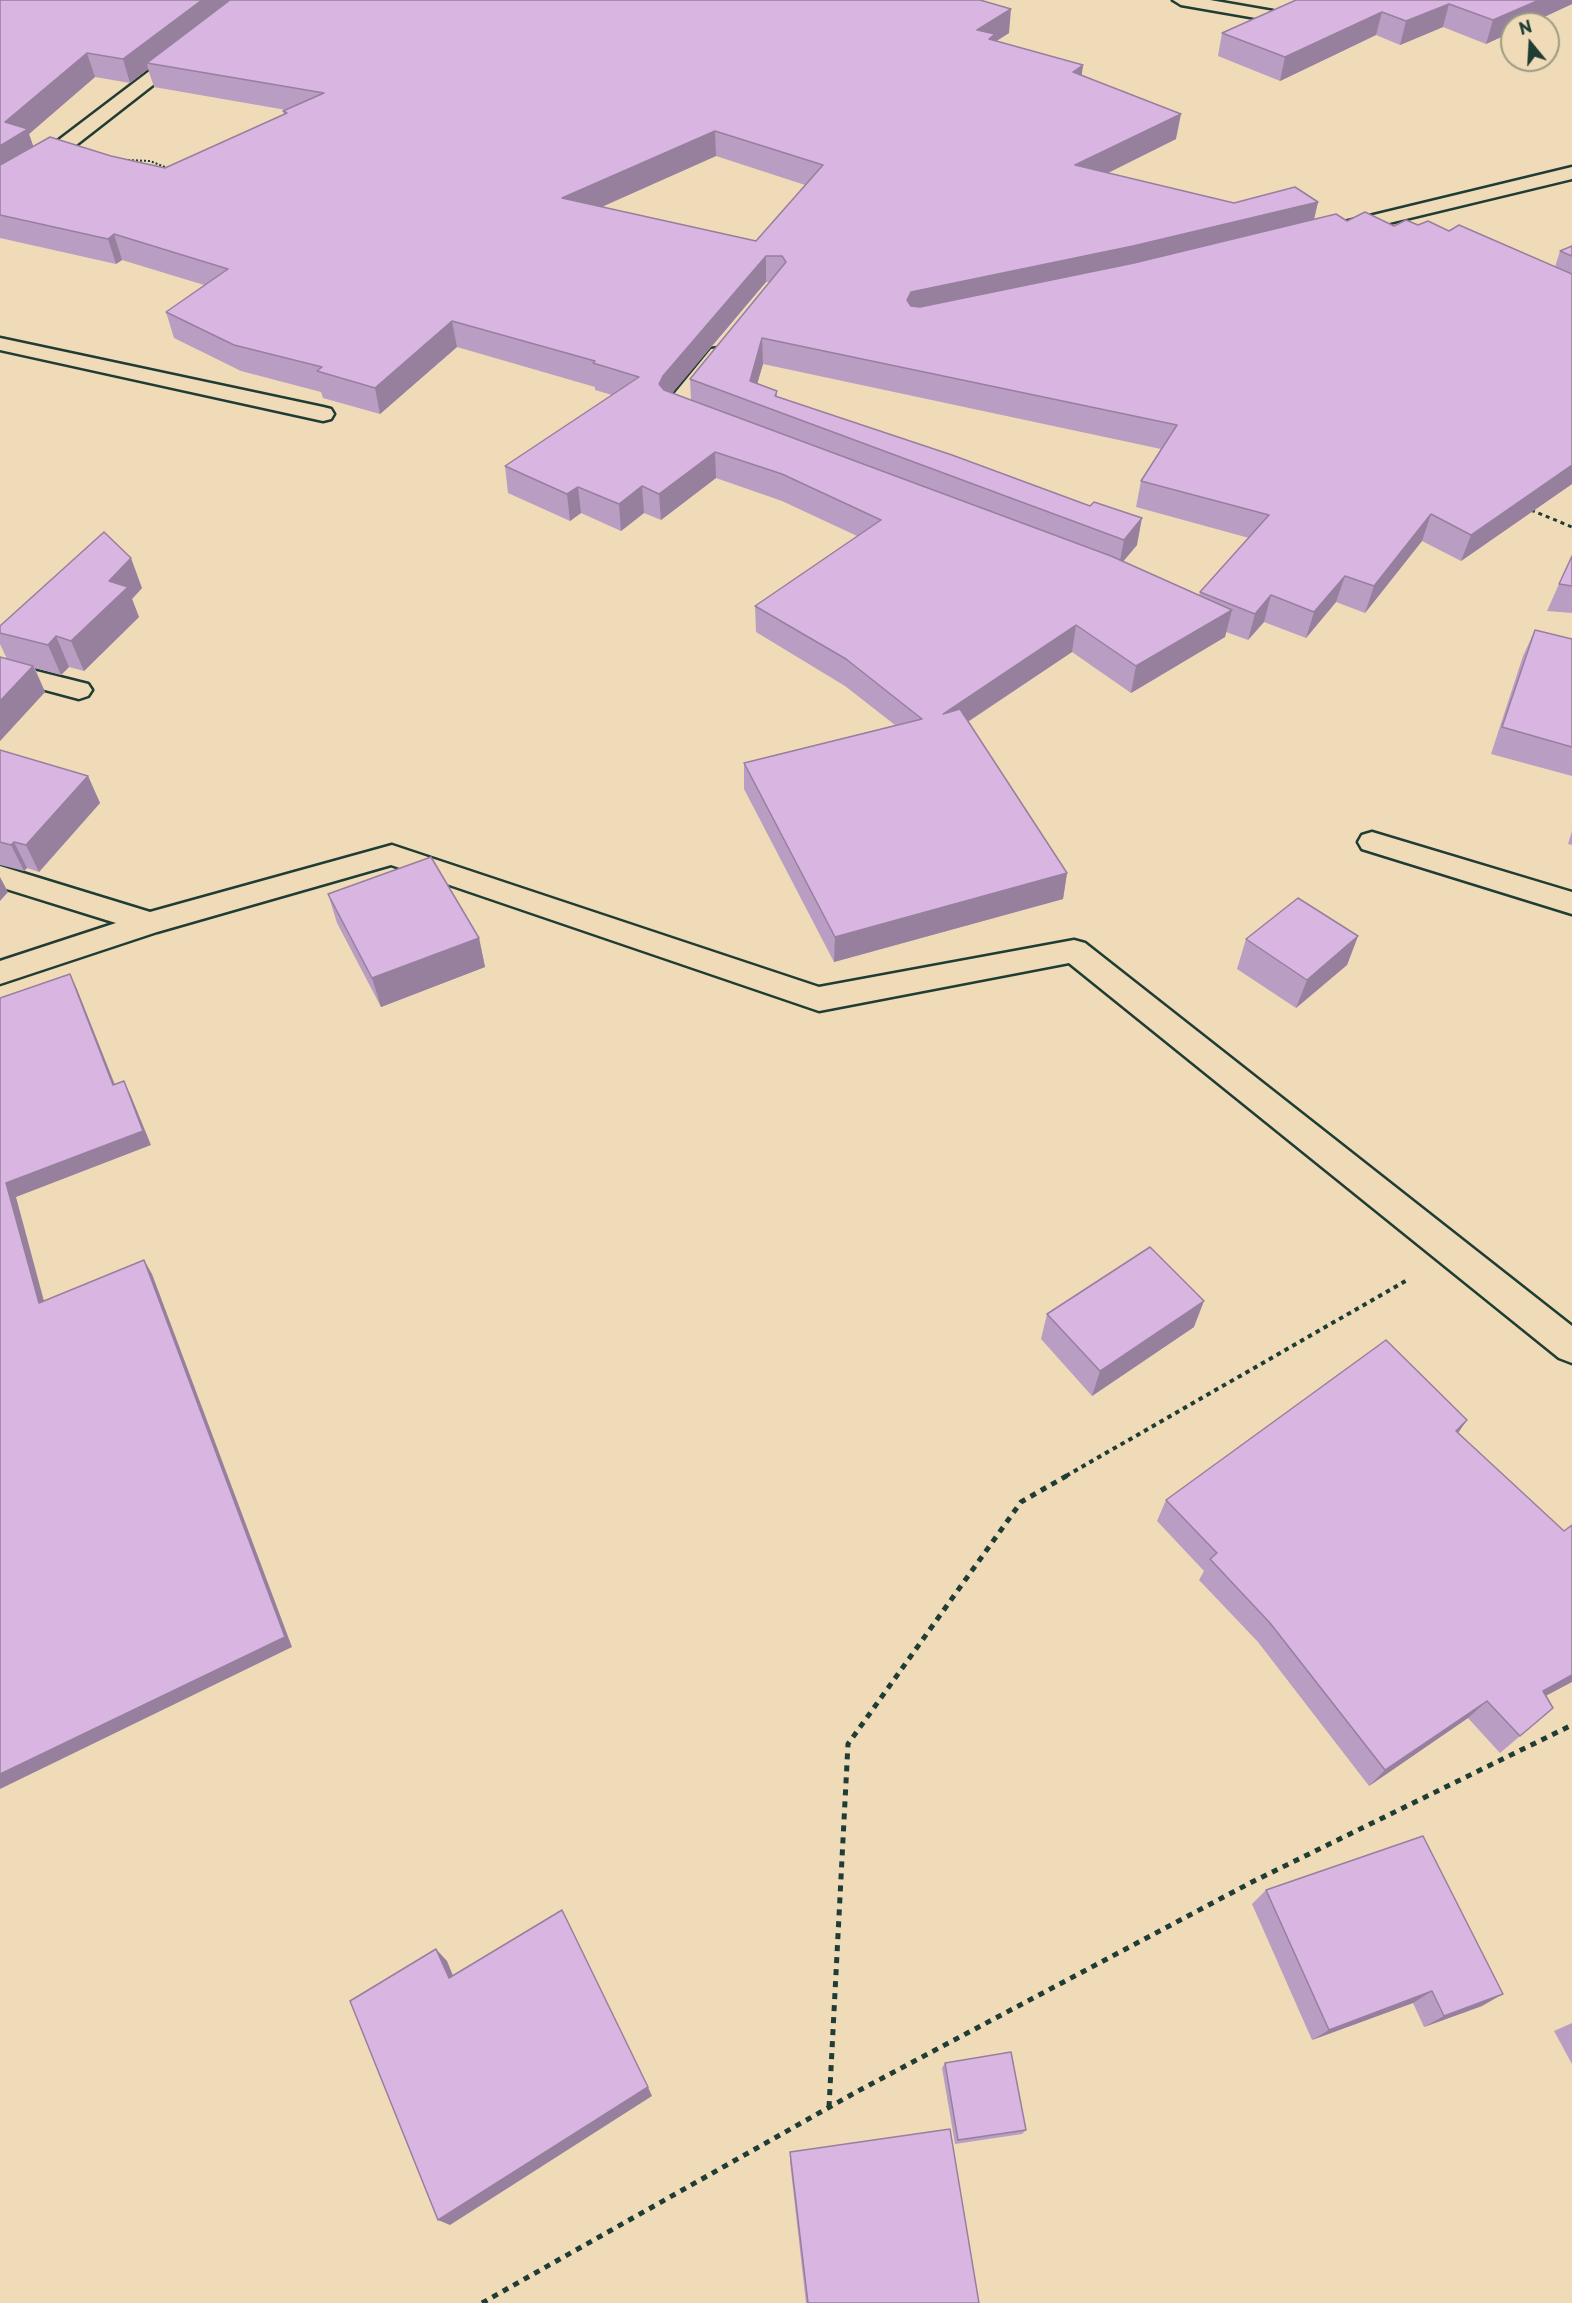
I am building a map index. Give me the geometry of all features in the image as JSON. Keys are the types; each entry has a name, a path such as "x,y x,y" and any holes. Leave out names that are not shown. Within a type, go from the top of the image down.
{"street":[{"path":"0,187 46,159 254,0"},
{"path":"1181,0 1273,16"},
{"path":"1314,235 1572,173"},
{"path":"1392,215 1423,230"},
{"path":"718,425 674,409 731,340"},
{"path":"0,344 323,414"},
{"path":"0,670 79,690"},
{"path":"1372,842 1572,903"},
{"path":"0,973 150,923 392,855 819,999 1074,951 1572,1347"},
{"path":"0,876 150,923"}],"path":[{"path":"127,160 150,161 172,169"},
{"path":"1529,509 1572,527"},
{"path":"829,2107 848,1744 1020,1502 1454,1253"},
{"path":"482,2303 829,2107 1252,1882 1572,1725"}],"building":[{"path":"0,0 202,0 123,59 87,53 5,122 28,129 0,146"},
{"path":"230,0 980,0 1011,9 977,30 995,34 989,39 1083,65 1073,72 1181,114 1075,165 1234,203 1295,187 1318,202 1133,246 911,292 907,300 911,306 920,307 1134,263 1336,214 1347,221 1365,212 1394,226 1406,220 1418,225 1428,221 1449,231 1459,225 1572,274 1572,465 1471,535 1431,514 1374,586 1345,576 1314,612 1271,595 1255,614 1200,592 1269,515 1141,481 1177,425 762,338 750,381 777,391 775,396 952,455 1090,506 1094,502 1142,518 1124,540 690,379 786,262 782,256 766,256 663,376 659,384 664,390 1111,556 1232,610 1136,666 1076,625 943,714 960,709 1067,873 835,937 744,763 922,719 846,659 755,606 881,520 782,474 715,452 659,494 642,486 619,504 578,487 567,494 505,466 639,377 593,363 595,361 452,321 375,388 317,371 322,367 234,345 166,312 228,269 114,234 108,239 0,215 0,165 50,137 111,156 165,168 287,113 283,111 324,93 147,63","holes":["715,131 823,165 756,241 562,198"]},
{"path":"1296,0 1539,0 1511,12 1500,12 1500,17 1493,20 1449,4 1406,21 1382,12 1285,57 1222,33"},
{"path":"1572,246 1572,256 1560,251"},
{"path":"104,532 131,558 109,581 128,587 71,641 56,636 48,645 0,633 0,626"},
{"path":"1572,556 1572,586 1559,584"},
{"path":"1535,630 1572,639 1572,747 1502,727"},
{"path":"0,657 33,666 0,701"},
{"path":"0,750 88,776 26,845 0,842"},
{"path":"431,857 479,938 372,978 328,894"},
{"path":"1298,898 1358,936 1307,980 1246,939"},
{"path":"70,974 113,1085 124,1081 143,1131 6,1183 39,1303 144,1260 285,1637 0,1774 0,998"},
{"path":"1150,1247 1204,1301 1100,1371 1047,1314"},
{"path":"1386,1340 1467,1420 1456,1431 1564,1531 1572,1525 1572,1675 1543,1691 1553,1708 1520,1736 1487,1701 1385,1770 1270,1623 1210,1559 1217,1553 1166,1500"},
{"path":"1423,1836 1503,1994 1444,2016 1432,1991 1329,2030 1266,1890"},
{"path":"562,1910 648,2087 438,2220 350,2001 436,1949 449,1978"},
{"path":"1011,2052 1026,2130 958,2140 945,2063"},
{"path":"950,2129 979,2303 808,2303 790,2152"}]}
